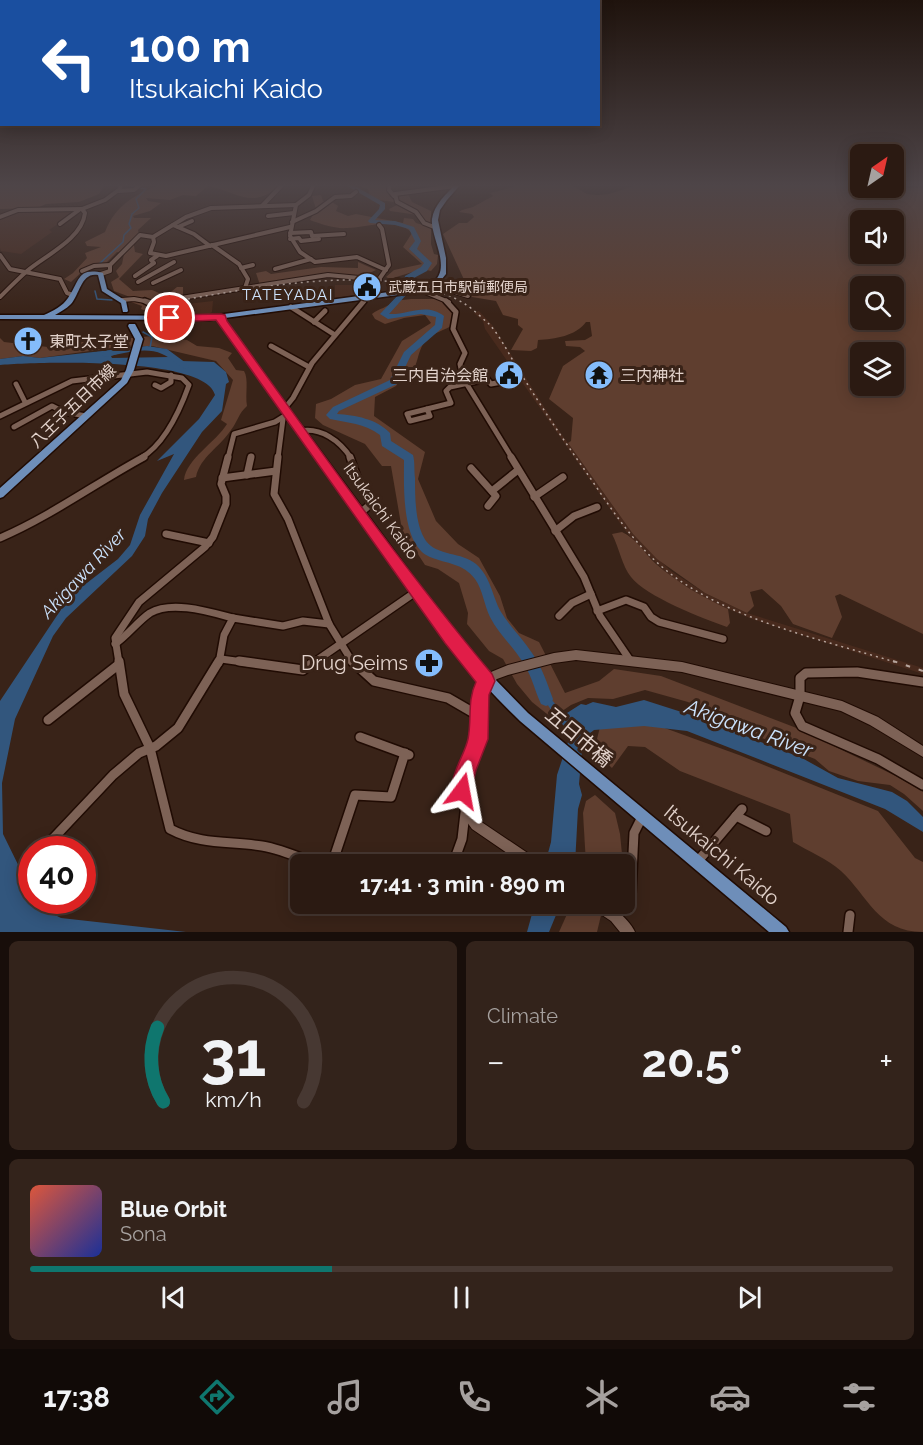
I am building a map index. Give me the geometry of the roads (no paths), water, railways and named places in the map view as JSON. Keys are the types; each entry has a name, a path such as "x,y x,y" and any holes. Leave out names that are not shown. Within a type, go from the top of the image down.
{"main road":[{"path":"0,317 221,317 420,290 433,285 441,277 444,267 442,250 434,227"},
{"path":"44,318 67,304 82,276 92,273 103,273 103,287 109,295 122,300 125,311"},
{"name":"Itsukaichi Kaido","path":"221,317 222,322 285,414 300,431 417,591 486,681 524,717"},
{"name":"八王子五日市線","path":"0,494 117,388 129,373 138,343 138,336 132,326"},
{"name":"五日市橋","path":"524,717 609,788"},
{"name":"Itsukaichi Kaido","path":"609,788 781,932"}],"street":[{"path":"0,297 26,272 74,235 79,227"},
{"path":"82,271 105,265 139,236 153,237 173,227"},
{"path":"179,227 194,234 239,264 248,279 245,288"},
{"path":"135,276 154,263 151,260 157,256 189,252 282,227"},
{"path":"291,227 290,236 300,252 311,259 318,262 360,257 373,266 386,270"},
{"path":"380,227 390,263 368,296 309,367 293,398 285,414 274,494 288,519 329,624 355,666 374,681 448,698 460,703 480,717"},
{"path":"290,236 311,232 312,236 319,237"},
{"path":"290,236 299,238 301,241 342,235"},
{"path":"153,237 154,242 150,253 157,256"},
{"path":"0,255 10,269 60,279 67,293 73,295"},
{"path":"275,269 311,259"},
{"path":"138,282 174,262"},
{"path":"103,273 110,271 105,265"},
{"path":"242,268 253,265"},
{"path":"137,268 143,270"},
{"path":"153,283 181,270"},
{"path":"122,300 130,298 154,304 170,316 178,299 328,275 380,280"},
{"path":"433,285 468,296"},
{"path":"420,290 449,302 458,312 453,329 465,353 460,364 466,384 584,577 597,611 630,660"},
{"path":"291,307 334,335"},
{"path":"314,322 325,311"},
{"path":"271,346 309,367"},
{"path":"0,416 68,383 147,372 171,375 188,382 186,394 164,434 150,452 47,515 0,538"},
{"path":"155,385 161,388 171,382 171,375"},
{"path":"427,408 451,403 446,389 487,379 491,384 513,380"},
{"path":"16,384 25,402"},
{"path":"14,427 52,406 64,412 86,416"},
{"path":"285,414 234,434 221,484 226,496 226,504 209,543 139,602 118,631 115,644 124,694 150,748 170,829 196,841 272,848 290,855"},
{"path":"300,431 309,428 321,433 349,454 359,484 371,504 360,513"},
{"path":"247,475 251,457"},
{"path":"471,468 496,496 488,506"},
{"path":"492,491 518,470"},
{"path":"222,478 276,471"},
{"path":"534,497 562,477"},
{"path":"555,531 565,520 576,513 597,507"},
{"path":"166,534 209,543"},
{"path":"221,659 303,670 417,591"},
{"path":"559,616 572,603 591,594"},
{"path":"597,611 626,600 645,607 651,617 659,622 723,639"},
{"path":"115,644 148,615 161,609 283,626 303,621 329,624"},
{"path":"55,836 113,775 139,753 162,742 178,728 221,659 224,635 233,618"},
{"path":"519,854 476,825 466,810 462,796 463,782 478,739 479,695 486,681 494,675 549,659 576,655 682,667 839,705 859,713 923,752"},
{"path":"48,720 118,665"},
{"path":"923,682 857,672 806,673 800,678 800,696 794,711 794,718 802,726 878,759 923,785"},
{"path":"335,854 355,795 391,797 407,754 360,737"},
{"path":"457,854 462,839 466,810"},
{"path":"697,862 739,812 766,831"},
{"path":"615,917 631,894 634,833 643,816"},
{"path":"610,914 629,932"},
{"path":"848,932 850,915"}],"water":[{"path":"120,349 117,354 111,356 112,358 169,357 181,361 214,362 226,372 229,382 226,384 222,411 202,432 162,493 148,519 145,536 132,556 66,618 53,636 15,719 2,783 3,834 18,865 18,914 53,914 61,918 186,932 0,932 0,701 70,596 118,559 130,545 140,515 174,454 157,461 199,419 215,395 205,382 182,373 152,368 81,363 0,365 0,359 23,356 40,358"},
{"path":"541,687 562,712 567,713 581,704 586,705 593,702 616,707 644,700 694,716 802,758 838,778 892,792 907,801 923,817 923,832 885,809 687,731 644,726 594,730 583,739 579,784 582,795 578,809 576,854 548,854 551,842 557,775 570,736 549,707"},
{"path":"532,914 556,914 549,932 527,932"}],"waterway":[{"path":"98,265 123,242 124,235 131,227"},
{"path":"410,227 418,241 413,249 428,263 424,269 408,278 403,294 384,314 388,317 427,311 440,316 439,326 407,354 394,382 336,409 331,415 360,421 379,429 385,433 386,443 409,458 411,507 413,521 421,543 427,550 467,564 479,575 499,620 532,665 546,699"},
{"path":"95,291 97,299 112,300"},
{"path":"143,332 152,337 150,348"},
{"name":"Akigawa River","path":"105,354 139,348 156,349 164,351 186,366"}],"railway":[{"path":"188,299 291,284 368,280 404,283 437,291 465,304 494,330 552,422 612,510 632,536 667,571 691,588 747,616 808,637 898,663"},
{"path":"893,661 923,671"}],"place":[{"name":"武蔵五日市駅前郵便局","path":"367,287"},
{"name":"東町太子堂","path":"28,341"},
{"name":"三内自治会館","path":"509,375"},
{"name":"三内神社","path":"599,375"},
{"name":"Drug Seims","path":"429,663"}],"district":[{"name":"TATEYADAI","path":"288,295"}]}
